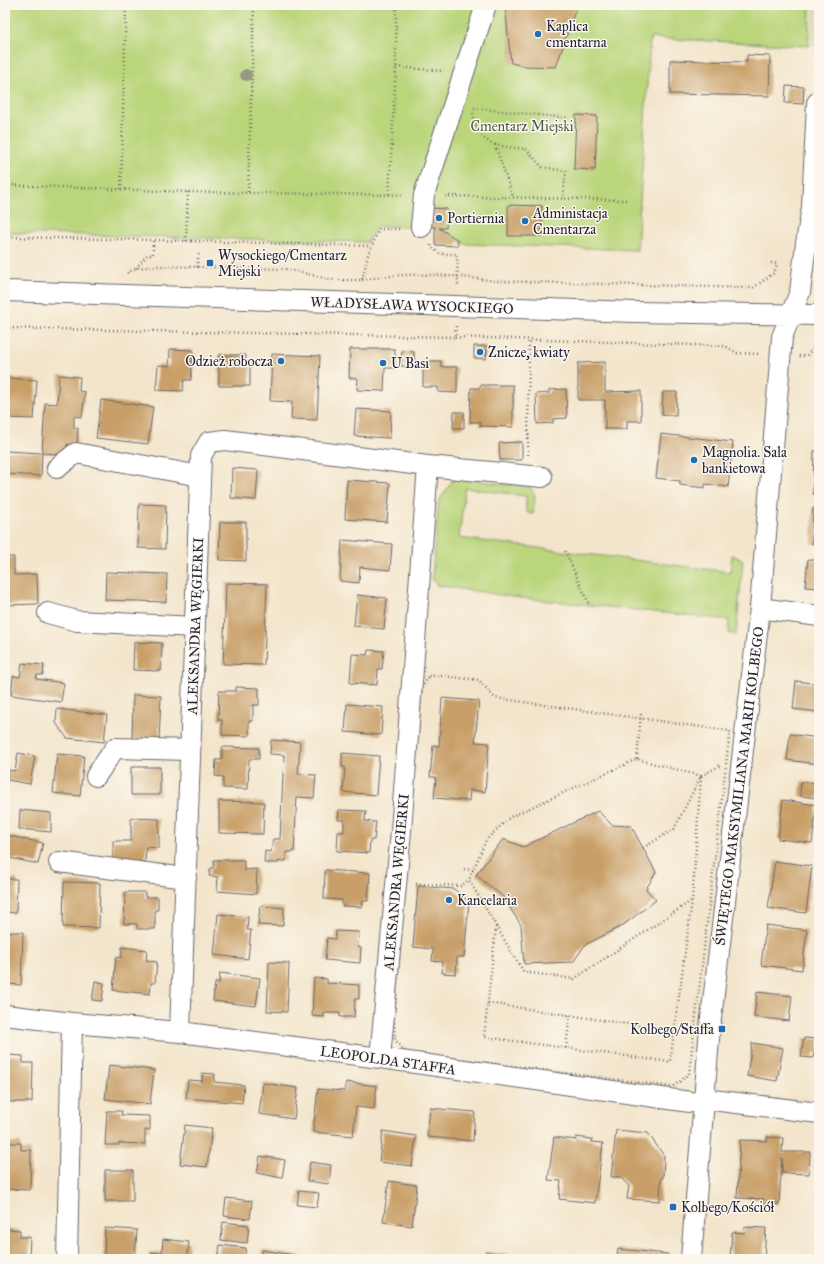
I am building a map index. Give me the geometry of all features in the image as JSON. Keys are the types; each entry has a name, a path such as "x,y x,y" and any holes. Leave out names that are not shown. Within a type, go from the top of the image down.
{"street":[{"path":"421,227 424,196 486,5"},
{"name":"ŚWIĘTEGO MAKSYMILIANA MARII KOLBEGO","path":"692,1259 711,1019 760,608 780,354 782,337 800,292 812,207 817,155 817,103 819,101"},
{"name":"WŁADYSŁAWA WYSOCKIEGO","path":"5,291 635,312 819,315"},
{"name":"ALEKSANDRA WĘGIERKI","path":"180,1032 200,476 201,456 209,442 225,440 428,466 535,477"},
{"path":"58,468 76,452 200,476"},
{"name":"ALEKSANDRA WĘGIERKI","path":"380,1058 401,831 428,466"},
{"path":"760,608 819,616"},
{"path":"48,613 77,621 195,627"},
{"path":"96,776 115,748 190,750"},
{"path":"59,862 186,878"},
{"name":"LEOPOLDA STAFFA","path":"5,1016 72,1024 180,1032 380,1058 690,1102 704,1101 819,1113"},
{"path":"67,1259 72,1024"}],"path":[{"path":"5,22 6,5"},
{"path":"121,189 126,5"},
{"path":"248,193 254,5"},
{"path":"389,194 396,67 396,5"},
{"path":"396,67 465,72"},
{"path":"563,198 566,171 542,168 526,149 489,143 482,137 475,124 472,108 567,118"},
{"path":"495,145 513,197"},
{"path":"5,185 188,192 389,194 627,200"},
{"path":"186,241 188,192"},
{"path":"5,237 371,246"},
{"path":"121,273 128,273 136,268 147,255 153,255 153,240"},
{"path":"197,267 199,251"},
{"path":"362,280 368,255"},
{"path":"455,337 458,306 457,262"},
{"path":"771,263 783,264"},
{"path":"136,268 158,266 285,269 333,280 362,280 418,274 458,276 496,281 753,288 774,273 777,264"},
{"path":"5,328 455,337 725,346 737,353 806,356 816,346 819,346"},
{"path":"529,340 535,477"},
{"path":"565,551 589,604"},
{"path":"429,676 479,680 495,698 640,718 730,731 689,1074 673,1087 406,1052 395,1040 394,1020 422,688 429,676"},
{"path":"637,759 641,714"},
{"path":"414,884 461,886 469,880 486,840 510,817 637,759 701,776"},
{"path":"643,848 674,829 701,776 726,762"},
{"path":"496,927 484,1037 670,1062 692,901 701,776"},
{"path":"464,869 473,870"},
{"path":"469,880 524,972 574,979 692,901"},
{"path":"488,1003 674,1031"},
{"path":"566,1048 570,1016"}],"shaded area":[{"path":"810,5 819,5 819,46 808,46"}],"green space":[{"name":"Cmentarz Miejski","path":"5,5 810,5 808,46 650,38 637,250 464,244 439,228 378,226 367,242 5,233"},
{"path":"454,478 530,487 535,496 533,514 528,513 526,510 526,496 465,488 459,538 730,572 732,555 743,560 736,635 729,634 729,620 513,597 436,585 432,577 439,501"}],"building":[{"name":"Kaplica cmentarna","path":"505,5 577,5 556,67 524,66 511,63"},
{"path":"747,55 770,56 769,96 670,94 670,60 747,62"},
{"path":"786,86 804,87 803,104 785,103"},
{"path":"576,115 597,116 595,170 574,169"},
{"name":"Administacja Cmentarza","path":"508,205 542,206 542,236 508,236"},
{"path":"431,208 447,209 446,228 439,228 458,240 457,246 435,245 435,227 430,227"},
{"name":"Znicze, kwiaty","path":"474,346 487,346 486,359 474,358"},
{"path":"170,349 193,350 191,380 184,380 183,391 156,390 158,365 169,366"},
{"path":"350,349 395,349 395,368 385,368 384,391 357,390 358,378 349,378"},
{"path":"402,351 414,352 414,367 401,366"},
{"path":"272,354 320,356 317,420 291,419 292,402 270,401"},
{"path":"219,355 246,355 245,365 250,365 250,386 219,386"},
{"path":"423,361 441,361 441,367 457,367 457,393 438,392 438,387 423,387"},
{"path":"605,362 605,392 641,391 641,421 627,421 627,429 605,429 605,400 578,400 578,363"},
{"path":"59,375 80,377 79,391 85,392 82,417 74,416 74,428 78,428 77,445 67,444 66,455 42,453 45,403 57,404"},
{"path":"6,378 37,380 34,419 5,418"},
{"path":"480,385 513,385 513,427 480,426 480,422 470,422 471,388 480,388"},
{"path":"566,389 567,418 553,419 553,423 537,424 536,394 549,393 549,390"},
{"path":"663,392 677,392 676,416 662,415"},
{"path":"101,400 153,407 148,444 96,438"},
{"path":"356,409 391,411 390,438 354,436"},
{"path":"454,412 464,412 464,428 453,428"},
{"name":"Magnolia. Sala bankietowa","path":"661,434 733,442 728,487 705,484 705,488 680,485 680,481 656,478"},
{"path":"522,442 522,460 500,460 499,443"},
{"path":"5,451 42,453 41,476 5,474"},
{"path":"814,451 819,451 819,495 813,494"},
{"path":"232,468 258,470 256,500 231,498"},
{"path":"347,480 390,483 387,522 345,519"},
{"path":"139,504 166,505 165,549 138,548"},
{"path":"813,508 819,509 819,544 812,544"},
{"path":"220,522 246,522 246,561 219,560"},
{"path":"342,540 392,544 390,570 360,567 359,583 340,581"},
{"path":"5,557 14,557 14,575 37,574 38,604 5,605"},
{"path":"808,559 819,560 819,588 805,587"},
{"path":"106,572 167,574 166,602 105,600"},
{"path":"226,583 267,584 264,665 223,664"},
{"path":"357,595 387,598 384,629 354,626"},
{"path":"134,642 162,643 161,671 133,670"},
{"path":"368,650 384,651 382,669 378,669 377,685 350,683 352,654 367,655"},
{"path":"22,663 44,665 43,675 37,675 36,679 64,683 61,702 11,695 13,676 20,677"},
{"path":"796,681 819,684 819,712 793,709"},
{"path":"236,687 259,688 259,705 253,705 253,721 249,721 249,736 222,735 222,720 218,720 219,691 236,691"},
{"path":"133,695 161,696 159,741 132,740"},
{"path":"442,698 479,701 475,742 489,743 485,792 470,790 469,801 434,798 436,777 430,777 433,745 439,746"},
{"path":"347,704 383,707 381,735 345,732"},
{"path":"57,709 107,715 104,742 67,738 56,723"},
{"path":"790,734 819,738 818,764 787,760"},
{"path":"271,740 300,742 298,774 316,775 314,798 297,797 294,852 286,852 286,861 279,861 278,863 264,863 265,851 271,852 273,839 280,839 284,755 270,754"},
{"path":"222,747 259,748 259,759 249,759 248,789 223,788 223,777 215,776 216,760 222,760"},
{"path":"18,753 35,756 30,784 7,780 9,770 15,771"},
{"path":"342,753 379,756 376,795 343,792 345,767 342,767"},
{"path":"57,754 84,756 80,796 53,793"},
{"path":"131,767 160,767 160,795 131,795"},
{"path":"801,782 819,783 819,798 800,796"},
{"path":"783,800 817,805 812,843 778,839"},
{"path":"219,801 264,802 263,834 219,833"},
{"path":"20,810 51,813 51,832 19,829"},
{"path":"339,810 366,811 365,821 376,822 374,840 370,840 369,853 337,851 338,832 344,832 344,820 338,820"},
{"path":"598,811 612,825 631,826 656,872 646,889 656,900 622,926 585,945 573,962 524,964 521,925 502,896 476,875 503,839 523,847"},
{"path":"131,818 159,819 159,848 146,847 145,862 113,861 113,841 131,841"},
{"path":"5,835 43,843 38,864 5,857"},
{"path":"214,860 244,860 244,870 257,869 256,894 217,891 218,877 209,876 210,869 214,867"},
{"path":"775,861 812,866 806,913 768,908"},
{"path":"325,870 370,873 368,901 363,901 362,907 342,906 342,900 324,899"},
{"path":"5,879 17,879 16,913 5,912"},
{"path":"64,882 100,883 99,928 63,927"},
{"path":"418,886 454,889 469,902 464,957 457,957 456,974 442,973 443,962 432,961 433,949 413,947"},
{"path":"125,892 145,892 145,897 158,897 158,910 155,910 155,929 137,929 137,924 124,924"},
{"path":"260,906 284,908 283,926 258,925"},
{"path":"218,914 248,917 247,930 251,930 248,959 214,955"},
{"path":"766,925 807,930 802,970 761,965"},
{"path":"336,931 359,932 358,947 361,948 360,963 325,960 327,938 335,939"},
{"path":"5,932 23,932 21,985 5,984"},
{"path":"122,947 147,950 146,960 157,962 155,983 151,983 150,994 113,990 116,957 121,958"},
{"path":"269,962 289,963 287,1012 267,1011"},
{"path":"220,973 260,978 256,1006 213,1001 215,983 219,983"},
{"path":"314,978 327,979 327,983 359,985 359,999 355,999 354,1017 340,1017 340,1013 324,1013 324,1017 312,1016"},
{"path":"95,981 104,983 102,1001 92,1000"},
{"path":"757,992 792,996 789,1021 754,1017"},
{"path":"804,1038 819,1039 819,1053 814,1053 813,1058 801,1057"},
{"path":"752,1043 783,1048 777,1081 747,1076"},
{"path":"8,1055 23,1056 23,1063 33,1063 32,1102 5,1102 5,1062 8,1062"},
{"path":"109,1065 154,1070 150,1104 105,1099"},
{"path":"202,1073 215,1074 214,1082 244,1085 242,1103 186,1098 188,1080 202,1081"},
{"path":"346,1082 377,1086 374,1109 356,1107 353,1136 313,1132 318,1089 344,1091"},
{"path":"263,1083 298,1088 294,1119 259,1114"},
{"path":"430,1108 475,1112 473,1141 427,1137"},
{"path":"107,1111 122,1111 121,1115 150,1116 150,1130 145,1130 145,1144 119,1143 119,1145 105,1145"},
{"path":"185,1125 212,1128 207,1167 180,1164"},
{"path":"616,1130 648,1133 664,1156 660,1201 627,1199 629,1186 620,1177 611,1177"},
{"path":"383,1131 416,1136 412,1166 379,1162"},
{"path":"554,1137 576,1140 576,1137 592,1139 592,1142 603,1143 595,1203 559,1199 561,1181 548,1180"},
{"path":"767,1137 783,1138 782,1152 810,1152 809,1174 782,1173 782,1158 779,1204 763,1204 764,1199 737,1198 740,1140 767,1141"},
{"path":"7,1143 21,1143 21,1150 31,1150 30,1190 5,1189 5,1150 7,1150"},
{"path":"260,1156 285,1160 282,1178 257,1173"},
{"path":"310,1162 331,1165 329,1184 307,1181"},
{"path":"105,1170 133,1170 133,1201 105,1201"},
{"path":"389,1181 417,1185 412,1226 383,1222"},
{"path":"299,1191 319,1193 317,1207 297,1205"},
{"path":"226,1198 252,1201 250,1219 224,1216"},
{"path":"223,1222 249,1225 247,1243 221,1240"},
{"path":"745,1227 766,1228 764,1259 730,1259 732,1232 744,1233"},
{"path":"105,1228 137,1230 135,1259 104,1259"},
{"path":"5,1229 20,1230 20,1237 30,1237 29,1259 5,1259"},
{"path":"163,1239 189,1242 187,1259 150,1259 151,1252 162,1253"},
{"path":"220,1245 246,1248 244,1259 218,1259"},
{"path":"618,1249 668,1254 667,1259 617,1259"},
{"path":"262,1250 301,1256 301,1259 261,1259"},
{"path":"485,1252 519,1256 518,1259 485,1259"}],"place":[{"name":"Kaplica cmentarna","path":"538,34"},
{"name":"Portiernia","path":"439,218"},
{"name":"Administacja Cmentarza","path":"525,221"},
{"name":"Wysockiego/Cmentarz Miejski","path":"210,263"},
{"name":"Znicze, kwiaty","path":"480,352"},
{"name":"Odzież robocza","path":"281,361"},
{"name":"U Basi","path":"383,363"},
{"name":"Magnolia. Sala bankietowa","path":"694,460"},
{"name":"Kancelaria","path":"449,900"},
{"name":"Kolbego/Staffa","path":"722,1029"},
{"name":"Kolbego/Kościół","path":"673,1207"}]}
